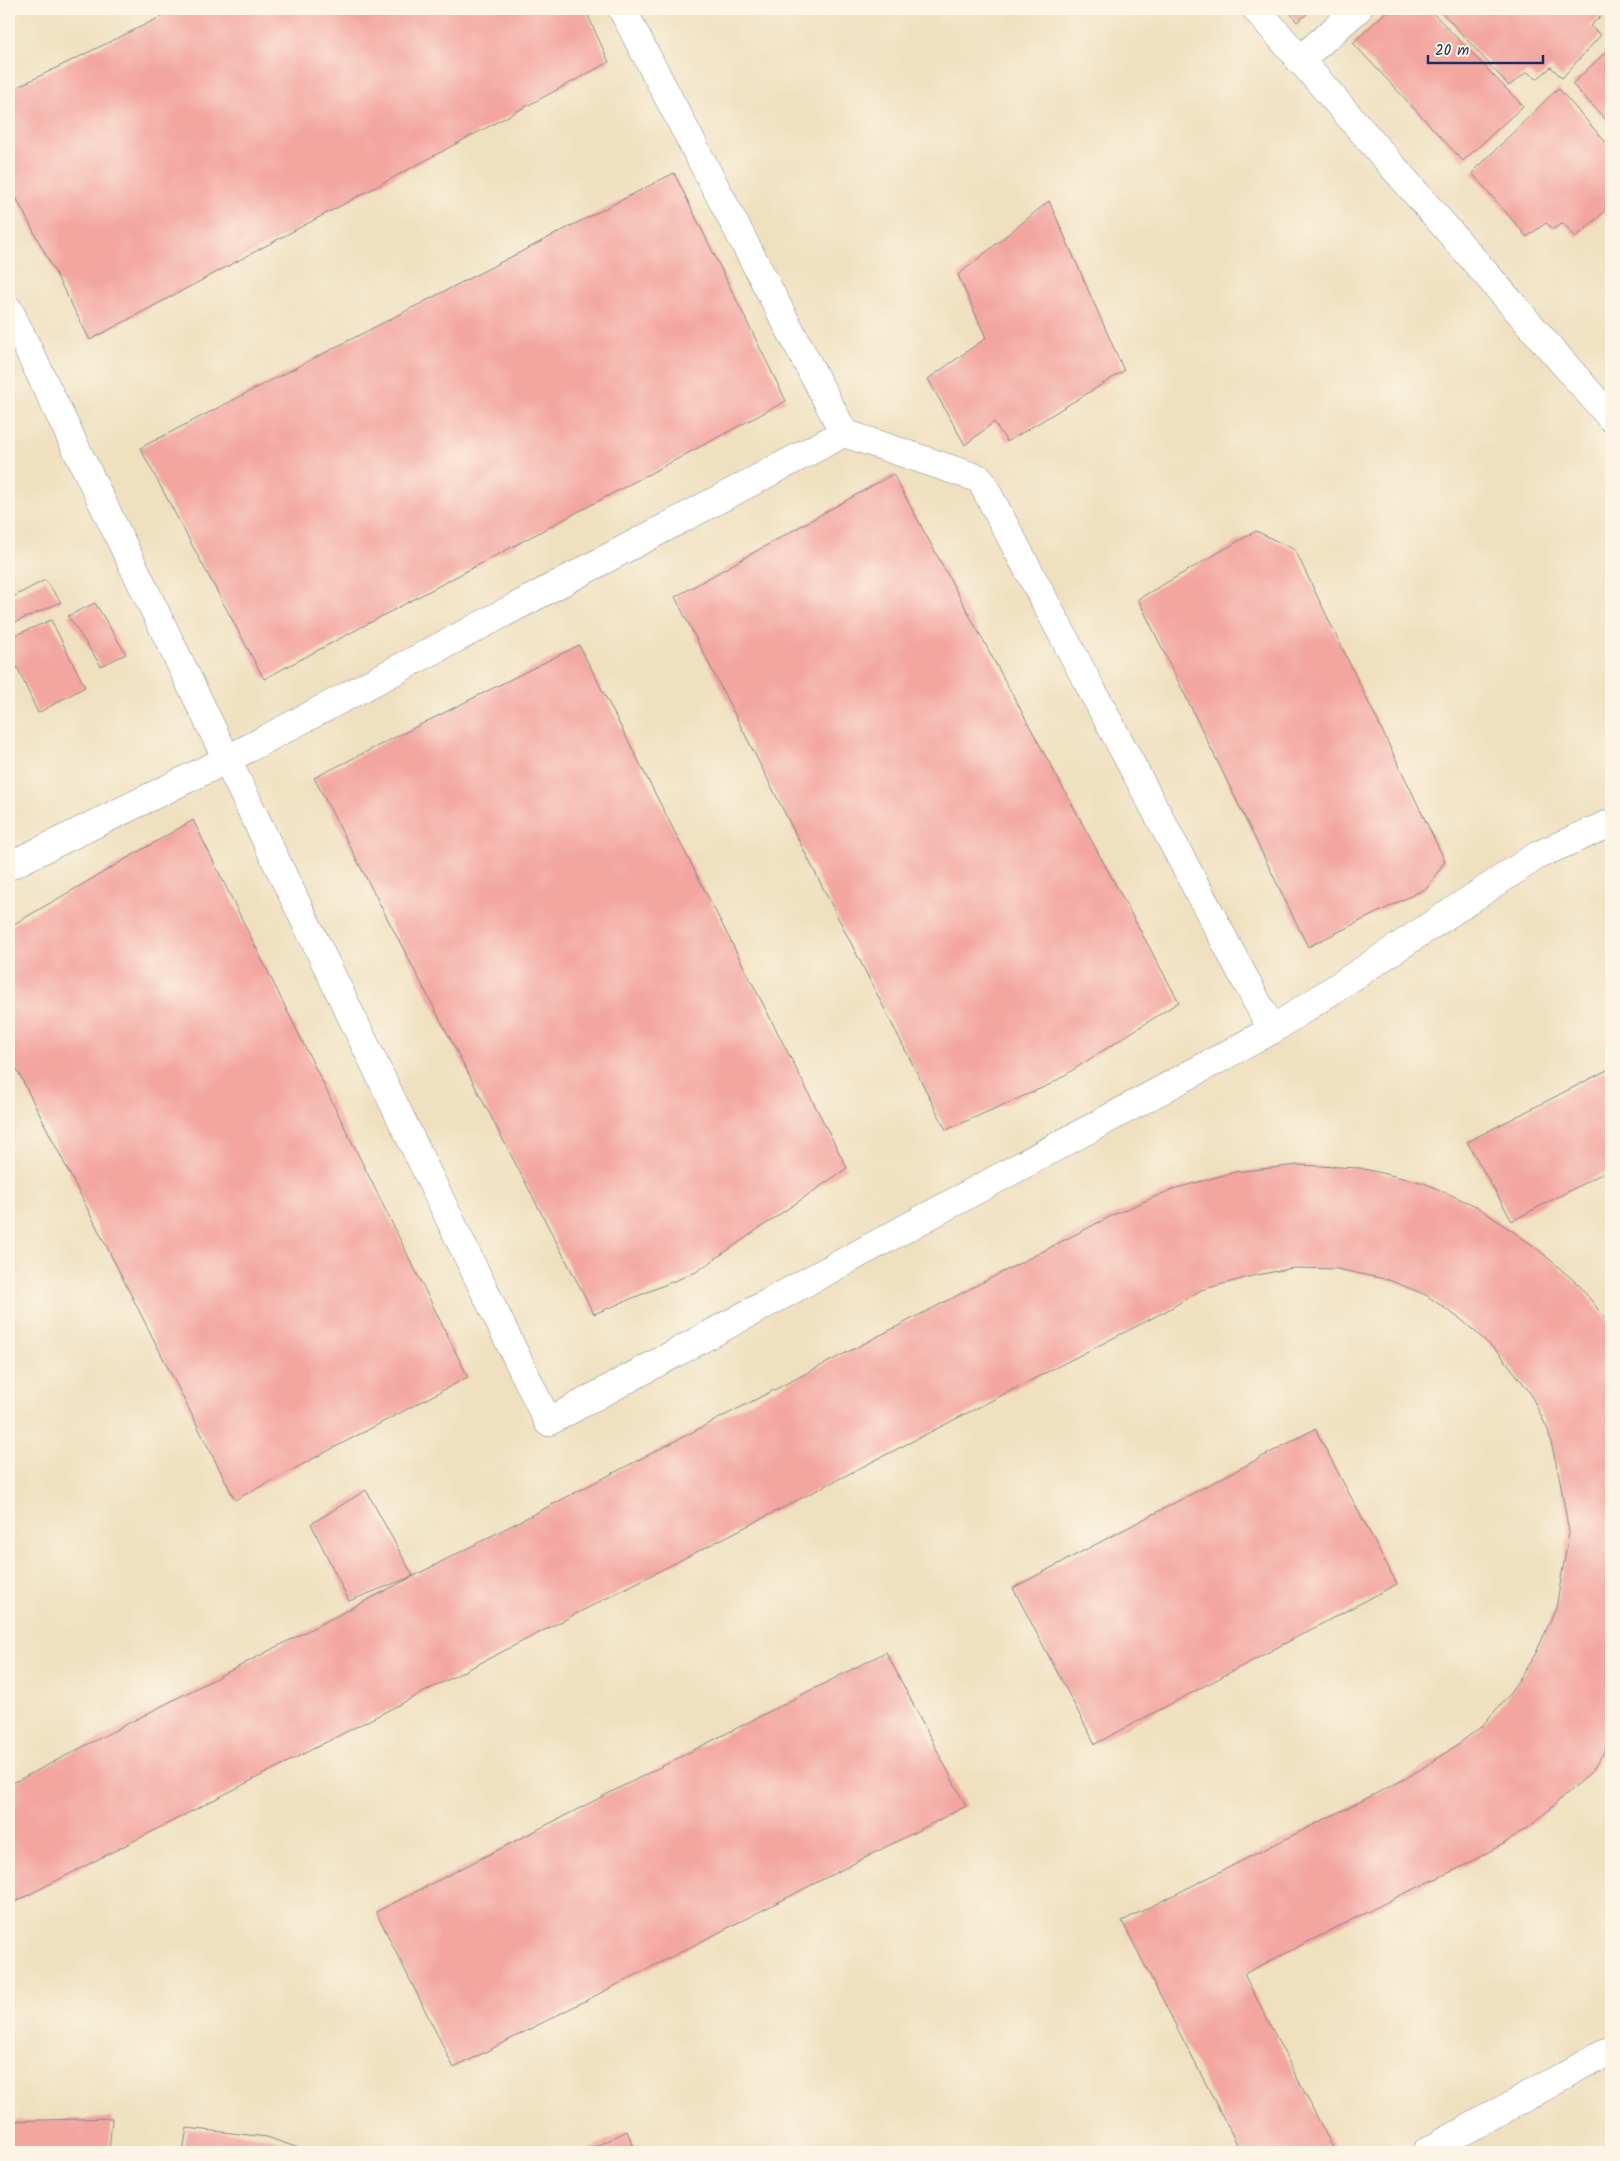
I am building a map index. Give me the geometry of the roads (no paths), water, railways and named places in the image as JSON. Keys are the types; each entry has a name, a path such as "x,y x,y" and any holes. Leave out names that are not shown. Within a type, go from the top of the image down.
{"street":[{"path":"622,9 844,432 980,479 1272,1030"},
{"path":"1256,9 1611,418"},
{"path":"1300,61 1358,9"},
{"path":"9,310 548,1422 1272,1030 1538,855 1611,823"},
{"path":"9,866 228,759 844,432"},
{"path":"1426,2152 1611,2050"}]}
